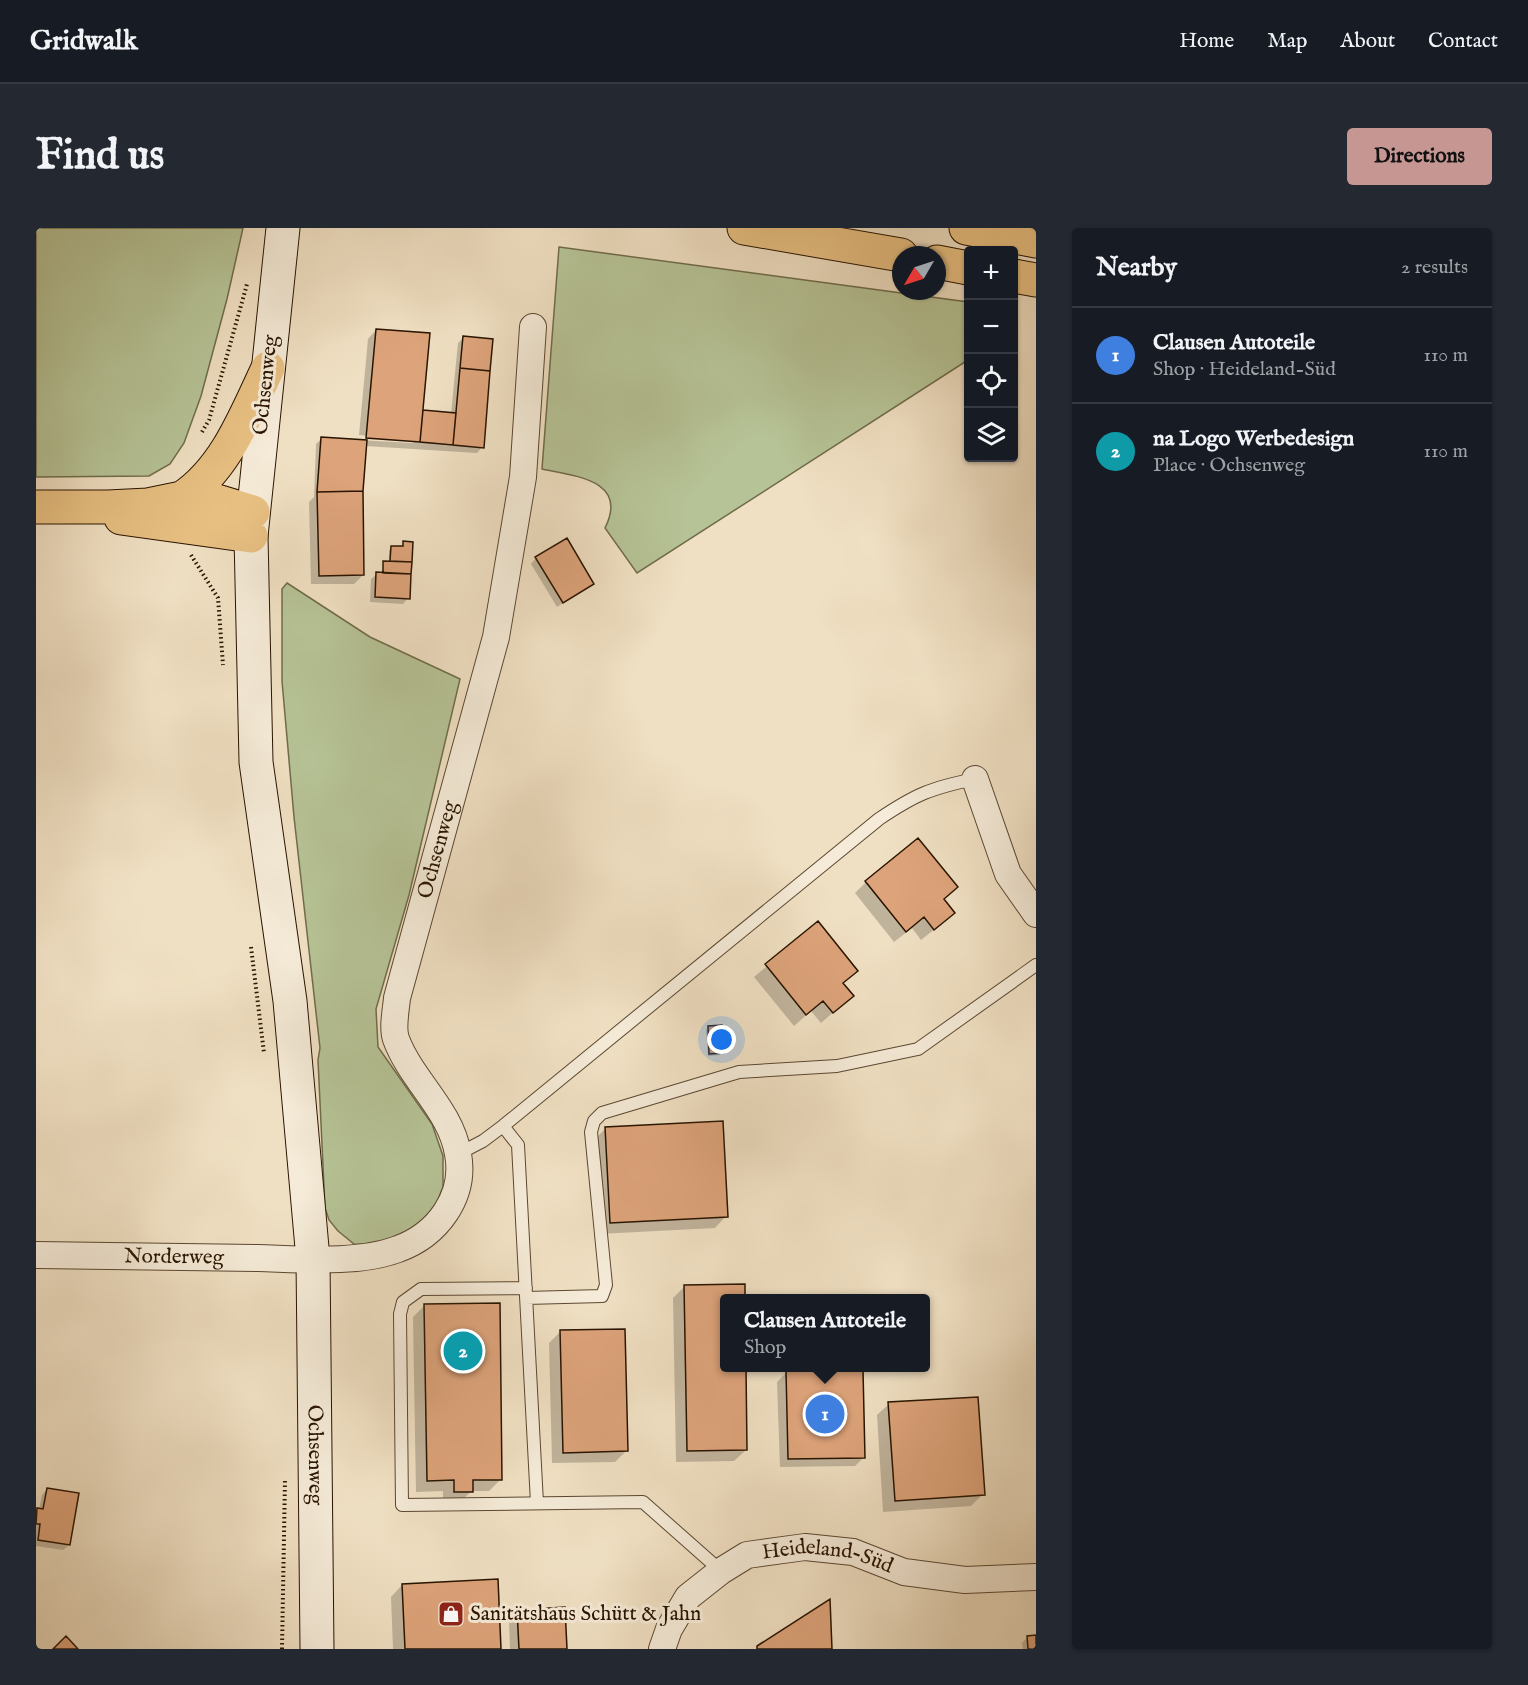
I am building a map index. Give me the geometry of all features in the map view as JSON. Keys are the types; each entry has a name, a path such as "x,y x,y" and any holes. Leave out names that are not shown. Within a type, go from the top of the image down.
{"highway":[{"path":"744,228 892,253"},
{"path":"966,228 1036,241"},
{"path":"946,263 964,266"},
{"path":"1018,277 1036,280"},
{"path":"182,498 199,486 235,437 268,368"},
{"path":"49,508 148,505 182,498 207,498 252,524"},
{"path":"49,508 184,528 252,524"}],"main road":[{"name":"Ochsenweg","path":"283,229 252,524 256,762 290,1001 314,1259 317,1649"}],"street":[{"name":"Ochsenweg","path":"314,1259 368,1256 396,1250 420,1240 447,1211 459,1180 458,1154 445,1117 396,1038 397,998 496,637 523,477 533,327"},
{"path":"975,779 1008,874 1036,914"},
{"name":"Norderweg","path":"36,1255 314,1259"},
{"name":"Heideland-Süd","path":"662,1649 669,1629 688,1597 721,1571 747,1555 806,1546 853,1552 904,1572 965,1580 1036,1577"}],"lane":[{"path":"458,1154 483,1142 879,819 908,799 931,788 975,779"},
{"path":"721,1571 643,1502 402,1505 400,1314 403,1302 421,1289 602,1296 606,1285 591,1132 594,1121 602,1113 739,1072 837,1066 918,1049 1036,964"},
{"path":"503,1126 518,1145 537,1503"}],"green space":[{"path":"36,228 243,228 201,396 184,443 170,464 149,476 36,477"},
{"path":"559,247 892,292 892,300 946,299 964,301 964,363 637,573 605,528 611,512 610,500 604,490 583,478 542,469"},
{"path":"287,583 370,637 460,679 409,895 376,1009 378,1047 432,1124 443,1156 443,1187 434,1209 407,1236 381,1245 354,1244 329,1220 325,1208 318,1060 320,1048 294,817 282,681 282,589"}],"building":[{"path":"376,329 430,333 420,442 366,438"},
{"path":"463,336 493,339 490,371 460,368"},
{"path":"460,368 490,371 484,448 453,445"},
{"path":"423,410 456,413 453,445 420,442"},
{"path":"321,437 367,440 363,491 317,492"},
{"path":"363,491 364,575 319,576 317,492"},
{"path":"567,538 594,584 563,603 535,557"},
{"path":"403,541 413,542 412,562 390,561 391,546 403,546"},
{"path":"383,561 412,562 411,574 383,573"},
{"path":"376,572 411,574 410,599 375,597"},
{"path":"918,838 958,887 944,899 955,913 934,930 924,917 906,932 865,881"},
{"path":"818,921 858,971 843,983 854,996 833,1013 823,1001 806,1015 765,964"},
{"path":"722,1025 724,1053 709,1054 708,1026"},
{"path":"723,1121 728,1217 610,1223 605,1127"},
{"path":"745,1284 745,1294 720,1294 720,1372 746,1372 747,1450 687,1451 684,1285"},
{"path":"500,1303 502,1480 473,1480 473,1492 454,1492 454,1480 427,1481 424,1304"},
{"path":"625,1329 628,1451 563,1453 560,1330"},
{"path":"786,1372 863,1372 865,1458 788,1459"},
{"path":"978,1397 985,1495 895,1501 888,1402"},
{"path":"47,1488 79,1493 70,1545 38,1540 40,1524 36,1524 37,1508 43,1509"},
{"name":"Sanitätshaus Schütt & Jahn","path":"498,1579 501,1649 405,1649 402,1584"},
{"path":"830,1599 832,1649 757,1649 757,1646"},
{"path":"565,1607 567,1649 519,1649 517,1610"},
{"path":"1036,1635 1036,1649 1028,1649 1027,1636"},
{"path":"66,1636 78,1649 53,1649"}],"place":[{"name":"na Logo Werbedesign","path":"463,1351"},
{"name":"Clausen Autoteile","path":"825,1414"},
{"name":"Sanitätshaus Schütt & Jahn","path":"451,1614"}]}
